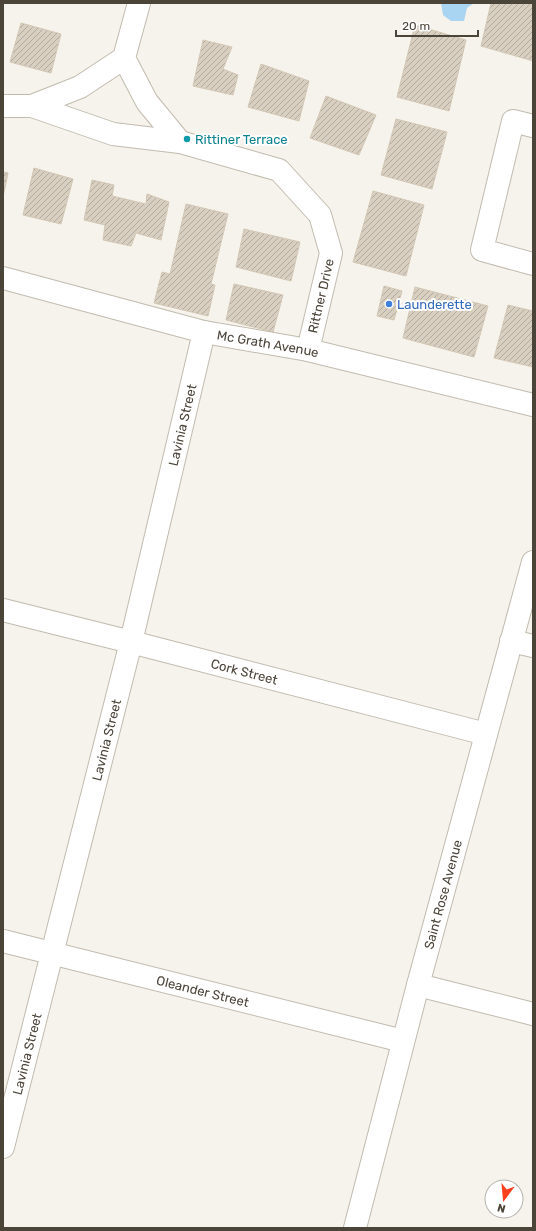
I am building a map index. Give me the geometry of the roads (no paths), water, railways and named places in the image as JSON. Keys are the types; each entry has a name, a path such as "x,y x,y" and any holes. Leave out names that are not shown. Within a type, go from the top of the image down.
{"street":[{"path":"139,3 124,58 147,102 180,142"},
{"name":"Rittner Drive","path":"32,106 80,87 124,58"},
{"name":"Rittner Drive","path":"3,106 32,106 114,134 180,142 280,170 320,214 331,253 308,350"},
{"path":"533,126 513,121 482,250 533,264"},
{"name":"Mc Grath Avenue","path":"3,278 204,332 308,350 533,405"},
{"name":"Lavinia Street","path":"3,1147 131,642 204,332"},
{"name":"Saint Rose Avenue","path":"355,1228 403,1041 511,641 530,583 533,562"},
{"name":"Cork Street","path":"3,610 486,734"},
{"path":"511,641 533,646"},
{"name":"Oleander Street","path":"3,941 52,955 403,1041"},
{"path":"418,985 533,1014"}],"water":[{"path":"441,3 474,3 467,8 464,21 451,21 443,15"}],"place":[{"name":"Rittiner Terrace","path":"187,139"},
{"name":"Launderette","path":"389,304"}]}
